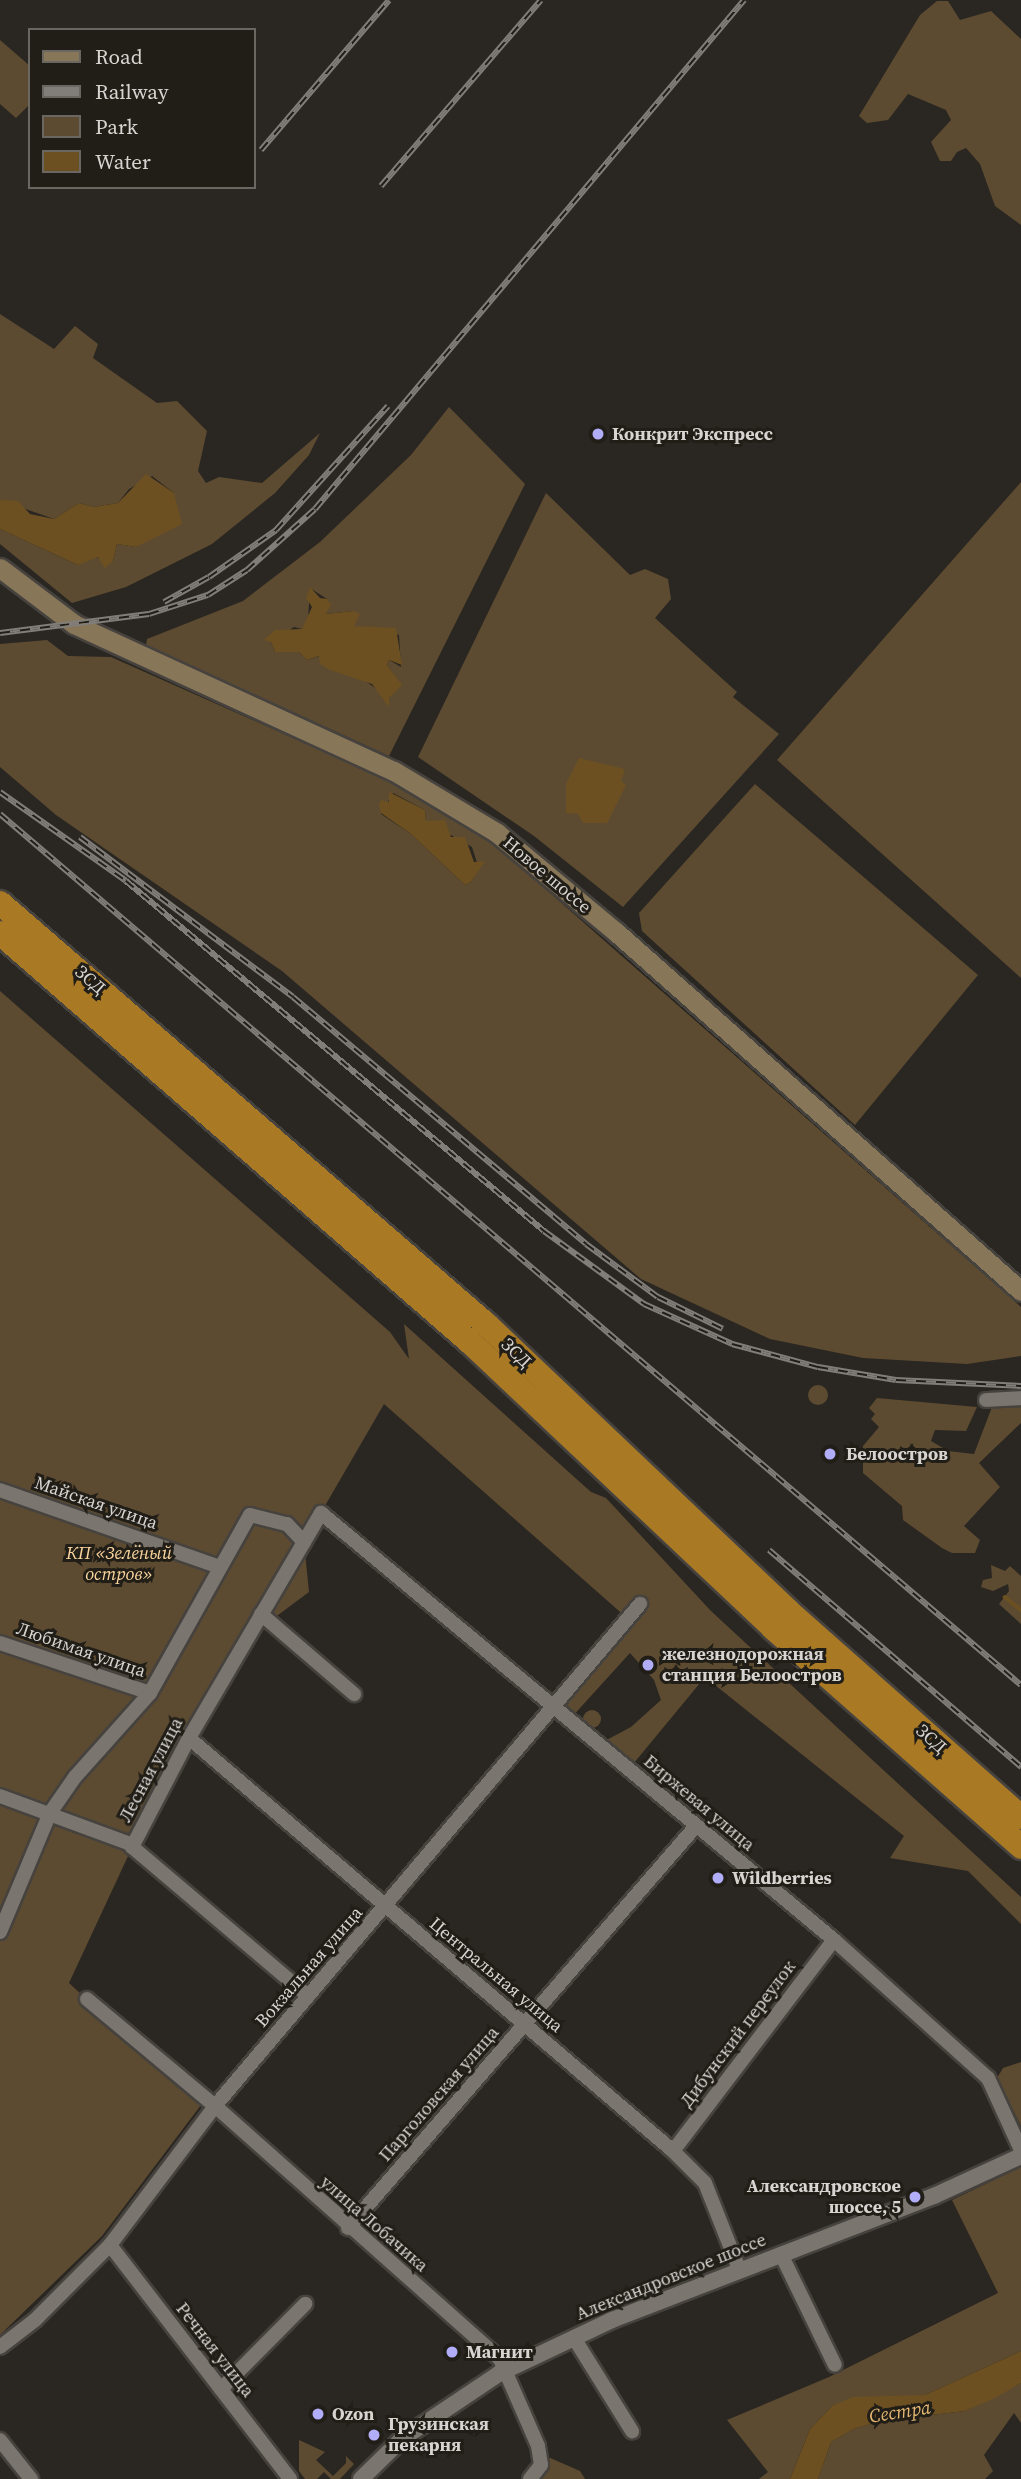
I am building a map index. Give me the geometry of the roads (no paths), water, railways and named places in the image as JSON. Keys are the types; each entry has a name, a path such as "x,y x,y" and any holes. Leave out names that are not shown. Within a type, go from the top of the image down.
{"highway":[{"name":"ЗСД","path":"0,903 487,1325 778,1602 937,1759 1021,1847"},
{"name":"ЗСД","path":"0,933 471,1343 763,1618 937,1759 1021,1817"}],"main road":[{"name":"Новое шоссе","path":"0,568 74,624 394,771 497,833 616,932 1021,1291"}],"street":[{"path":"986,1400 1021,1398"},
{"name":"Майская улица","path":"0,1490 220,1567"},
{"name":"Лесная улица","path":"308,1996 133,1845 189,1738 321,1513"},
{"name":"Биржевая улица","path":"321,1513 834,1940 988,2078 1021,2150"},
{"path":"2,1926 50,1814 75,1777 150,1693 250,1515 287,1524 304,1542"},
{"name":"Вокзальная улица","path":"0,2347 35,2320 110,2245 215,2106 556,1707 639,1604"},
{"path":"261,1614 354,1694"},
{"name":"Любимая улица","path":"0,1643 150,1693"},
{"name":"Центральная улица","path":"189,1738 673,2151 705,2183 739,2269"},
{"path":"0,1796 133,1845"},
{"name":"Парголовская улица","path":"348,2228 696,1826"},
{"name":"Дибунский переулок","path":"673,2151 834,1940"},
{"name":"улица Лобачика","path":"87,1999 215,2106 508,2370"},
{"name":"Александровское шоссе","path":"361,2479 403,2438 508,2370 574,2338 739,2269 934,2196 1021,2156"},
{"name":"Речная улица","path":"110,2245 289,2479"},
{"path":"781,2254 835,2365"},
{"path":"221,2389 305,2304"},
{"path":"574,2338 632,2431"},
{"path":"508,2370 538,2446 541,2465 530,2479"},
{"path":"0,2440 31,2479"},
{"path":"538,2446 549,2460"}],"water":[{"path":"146,474 174,493 182,524 136,547 117,544 113,561 105,568 98,557 78,565 0,529 0,500 18,501 30,514 54,519 79,503 94,507 118,503"},
{"path":"310,587 331,605 326,614 353,611 360,614 354,626 396,628 402,665 389,660 387,665 402,685 389,698 389,707 372,684 330,670 320,664 319,656 307,660 299,652 275,652 271,642 264,640 275,630 302,629 312,607 306,598"},
{"path":"579,758 625,769 621,781 626,785 607,823 583,823 578,814 566,813 566,784"},
{"path":"389,792 425,810 426,821 445,820 451,837 465,837 474,862 485,861 471,882 465,885 411,834 381,813 379,805 381,800 389,802"},
{"name":"Сестра","path":"1021,2351 1021,2383 995,2398 965,2411 880,2421 854,2429 831,2442 818,2479 790,2479 810,2429 832,2406 853,2397 925,2395"}],"waterway":[{"path":"1005,1597 1021,1610"}],"railway":[{"path":"261,150 389,0"},
{"path":"381,186 541,0"},
{"path":"0,633 149,614 208,595 247,570 315,509 744,0"},
{"path":"164,602 209,577 276,530 388,406"},
{"path":"0,792 126,881 544,1231 644,1304 732,1344 818,1367 896,1380 1021,1386"},
{"path":"0,814 1021,1685"},
{"path":"80,837 293,997 586,1244 658,1297 723,1329"},
{"path":"769,1550 1021,1767"}],"place":[{"name":"Конкрит Экспресс","path":"598,434"},
{"name":"Белоостров","path":"830,1454"},
{"name":"железнодорожная станция Белоостров","path":"648,1665"},
{"name":"Wildberries","path":"718,1878"},
{"name":"Александровское шоссе, 5","path":"915,2197"},
{"name":"Магнит","path":"452,2352"},
{"name":"Ozon","path":"318,2414"},
{"name":"Грузинская пекарня","path":"374,2435"}],"park label":[{"name":"КП «Зелёный остров»","path":"119,1564"}]}
